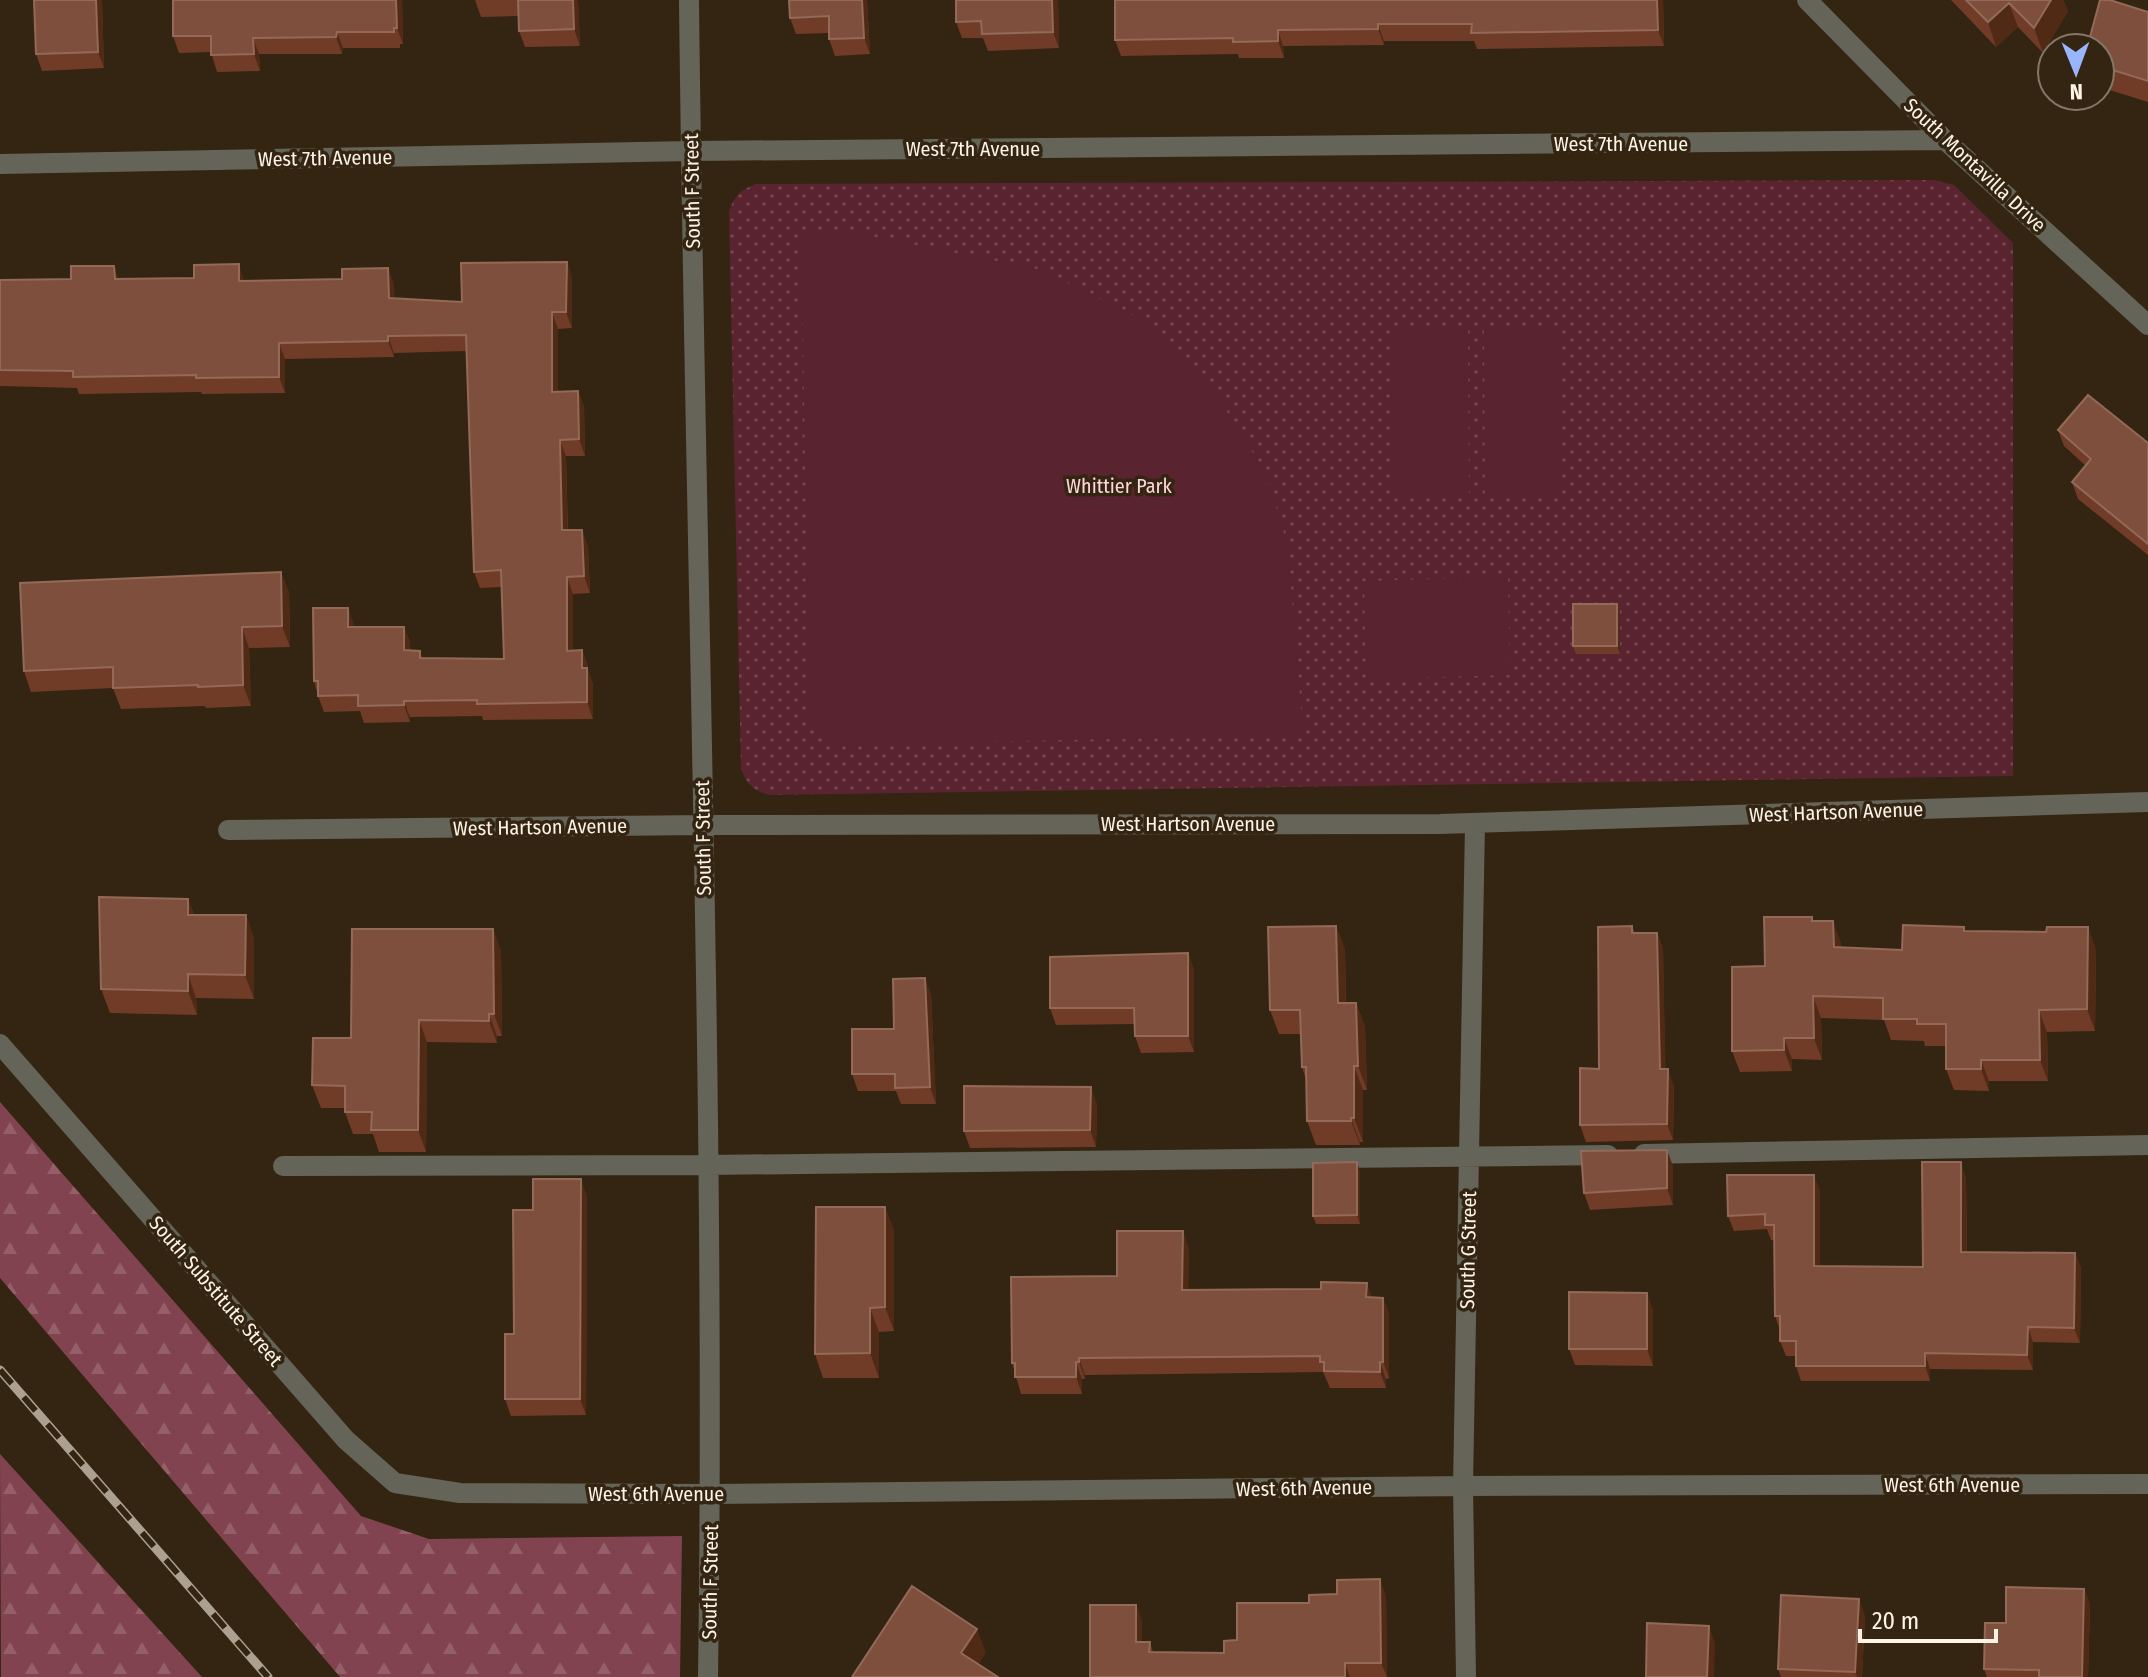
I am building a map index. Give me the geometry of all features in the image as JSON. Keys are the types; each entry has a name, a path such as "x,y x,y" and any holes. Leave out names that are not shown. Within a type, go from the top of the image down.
{"street":[{"name":"South F Street","path":"689,0 704,825 711,1494 708,1677"},
{"name":"South Montavilla Drive","path":"1807,0 1945,140 2148,325"},
{"name":"West 7th Avenue","path":"0,164 691,151 1945,140"},
{"name":"West Hartson Avenue","path":"228,830 1475,823 2148,802"},
{"name":"South G Street","path":"1466,1677 1463,1486 1475,823"},
{"name":"South Substitute Street","path":"0,1044 346,1440 395,1483 460,1493"},
{"path":"283,1166 1469,1157 2148,1145"},
{"name":"West 6th Avenue","path":"460,1493 2148,1484"}],"green space":[{"name":"Whittier Park","path":"1934,180 1954,185 2013,243 2013,776 770,795 760,792 743,775 729,212 738,194 750,186"},
{"path":"801,233 859,234 1042,270 1137,317 1219,399 1267,475 1288,547 1303,735 832,745 810,726"},
{"path":"1390,329 1468,329 1469,495 1391,496"},
{"path":"1484,329 1559,329 1560,494 1485,495"},
{"path":"1508,577 1510,675 1366,679 1364,581"},
{"path":"0,1102 361,1516 429,1539 682,1536 680,1677 340,1677 0,1278"},
{"path":"0,1454 202,1677 1,1677"}],"building":[{"path":"34,0 96,0 98,52 36,54"},
{"path":"173,0 396,0 397,28 394,32 337,32 336,37 253,38 254,54 211,55 211,36 173,36"},
{"path":"518,0 573,0 574,29 519,31"},
{"path":"789,0 862,0 864,38 829,39 829,16 790,18"},
{"path":"956,0 1052,0 1053,32 982,34 981,21 956,22"},
{"path":"1115,0 1657,0 1658,30 1471,33 1472,24 1378,24 1378,29 1278,30 1278,41 1233,42 1233,38 1115,40"},
{"path":"1966,0 2051,0 2034,28 2009,3 1988,22"},
{"path":"2100,0 2110,0 2148,12 2148,81 2116,71 2116,32 2091,32"},
{"path":"567,262 566,312 552,312 552,392 578,391 579,439 560,440 562,530 582,530 584,576 567,577 567,651 582,650 582,668 587,668 587,702 477,704 477,700 404,701 404,705 358,706 358,695 318,696 318,681 314,681 313,608 348,608 348,627 404,627 404,650 420,651 420,658 504,659 501,570 474,572 466,335 388,336 388,341 279,343 279,377 73,377 73,371 0,370 0,280 71,279 71,266 114,266 115,279 194,278 194,265 239,264 239,281 342,279 342,269 388,268 389,298 462,302 461,263"},
{"path":"2088,395 2148,443 2148,544 2072,482 2091,459 2058,430"},
{"path":"281,572 282,626 242,627 243,685 113,688 113,667 24,671 20,583"},
{"path":"1573,604 1617,604 1617,646 1573,646"},
{"path":"99,897 188,899 188,915 246,915 245,975 188,974 188,991 101,989"},
{"path":"1764,917 1812,917 1812,921 1833,921 1834,947 1902,950 1903,925 1964,927 1964,931 2046,932 2047,927 2088,927 2087,1009 2039,1010 2040,1060 1981,1060 1981,1069 1946,1069 1946,1024 1917,1024 1917,1019 1883,1019 1883,998 1813,996 1814,1038 1784,1038 1784,1050 1732,1051 1732,967 1765,966"},
{"path":"1336,926 1338,1003 1356,1003 1358,1066 1354,1066 1354,1118 1351,1121 1307,1121 1306,1067 1302,1067 1300,1010 1270,1010 1268,927"},
{"path":"1632,926 1632,933 1657,933 1660,1069 1668,1069 1667,1124 1580,1125 1580,1068 1599,1069 1598,927"},
{"path":"352,929 493,929 494,1014 489,1014 489,1021 419,1020 418,1130 371,1130 372,1112 345,1112 345,1086 312,1085 313,1038 351,1038"},
{"path":"1188,953 1188,1036 1135,1036 1134,1008 1050,1008 1050,957"},
{"path":"925,978 930,1087 895,1088 895,1074 852,1074 852,1029 894,1029 893,979"},
{"path":"964,1086 1091,1087 1090,1130 964,1131"},
{"path":"1667,1150 1667,1188 1584,1193 1581,1151"},
{"path":"1357,1162 1357,1215 1313,1216 1313,1163"},
{"path":"1922,1162 1961,1162 1961,1252 2075,1253 2074,1328 2028,1327 2027,1355 1925,1353 1925,1366 1796,1366 1796,1341 1780,1341 1780,1316 1775,1316 1774,1225 1765,1225 1765,1214 1728,1216 1727,1175 1814,1175 1814,1266 1923,1267"},
{"path":"533,1179 581,1179 580,1399 505,1399 505,1334 514,1334 513,1210 533,1210"},
{"path":"816,1207 885,1207 885,1307 870,1308 870,1353 815,1354"},
{"path":"1117,1231 1183,1231 1182,1290 1321,1289 1321,1282 1367,1283 1366,1297 1383,1298 1383,1362 1380,1362 1380,1372 1324,1371 1320,1356 1079,1358 1076,1377 1015,1377 1015,1363 1012,1363 1011,1277 1117,1276"},
{"path":"1569,1292 1647,1293 1647,1349 1569,1349"},
{"path":"1380,1579 1381,1663 1345,1663 1345,1677 1090,1677 1090,1605 1136,1605 1136,1642 1150,1642 1149,1652 1224,1653 1224,1641 1237,1640 1237,1603 1309,1603 1309,1595 1337,1594 1337,1580"},
{"path":"912,1586 977,1629 961,1653 998,1677 852,1677"},
{"path":"2006,1587 2084,1589 2082,1677 2039,1677 2039,1670 1984,1669 1985,1623 2006,1623"},
{"path":"1781,1595 1859,1599 1855,1672 1778,1669"},
{"path":"1647,1623 1709,1626 1707,1677 1646,1677"}],"railway":[{"path":"0,1370 268,1677"}]}
